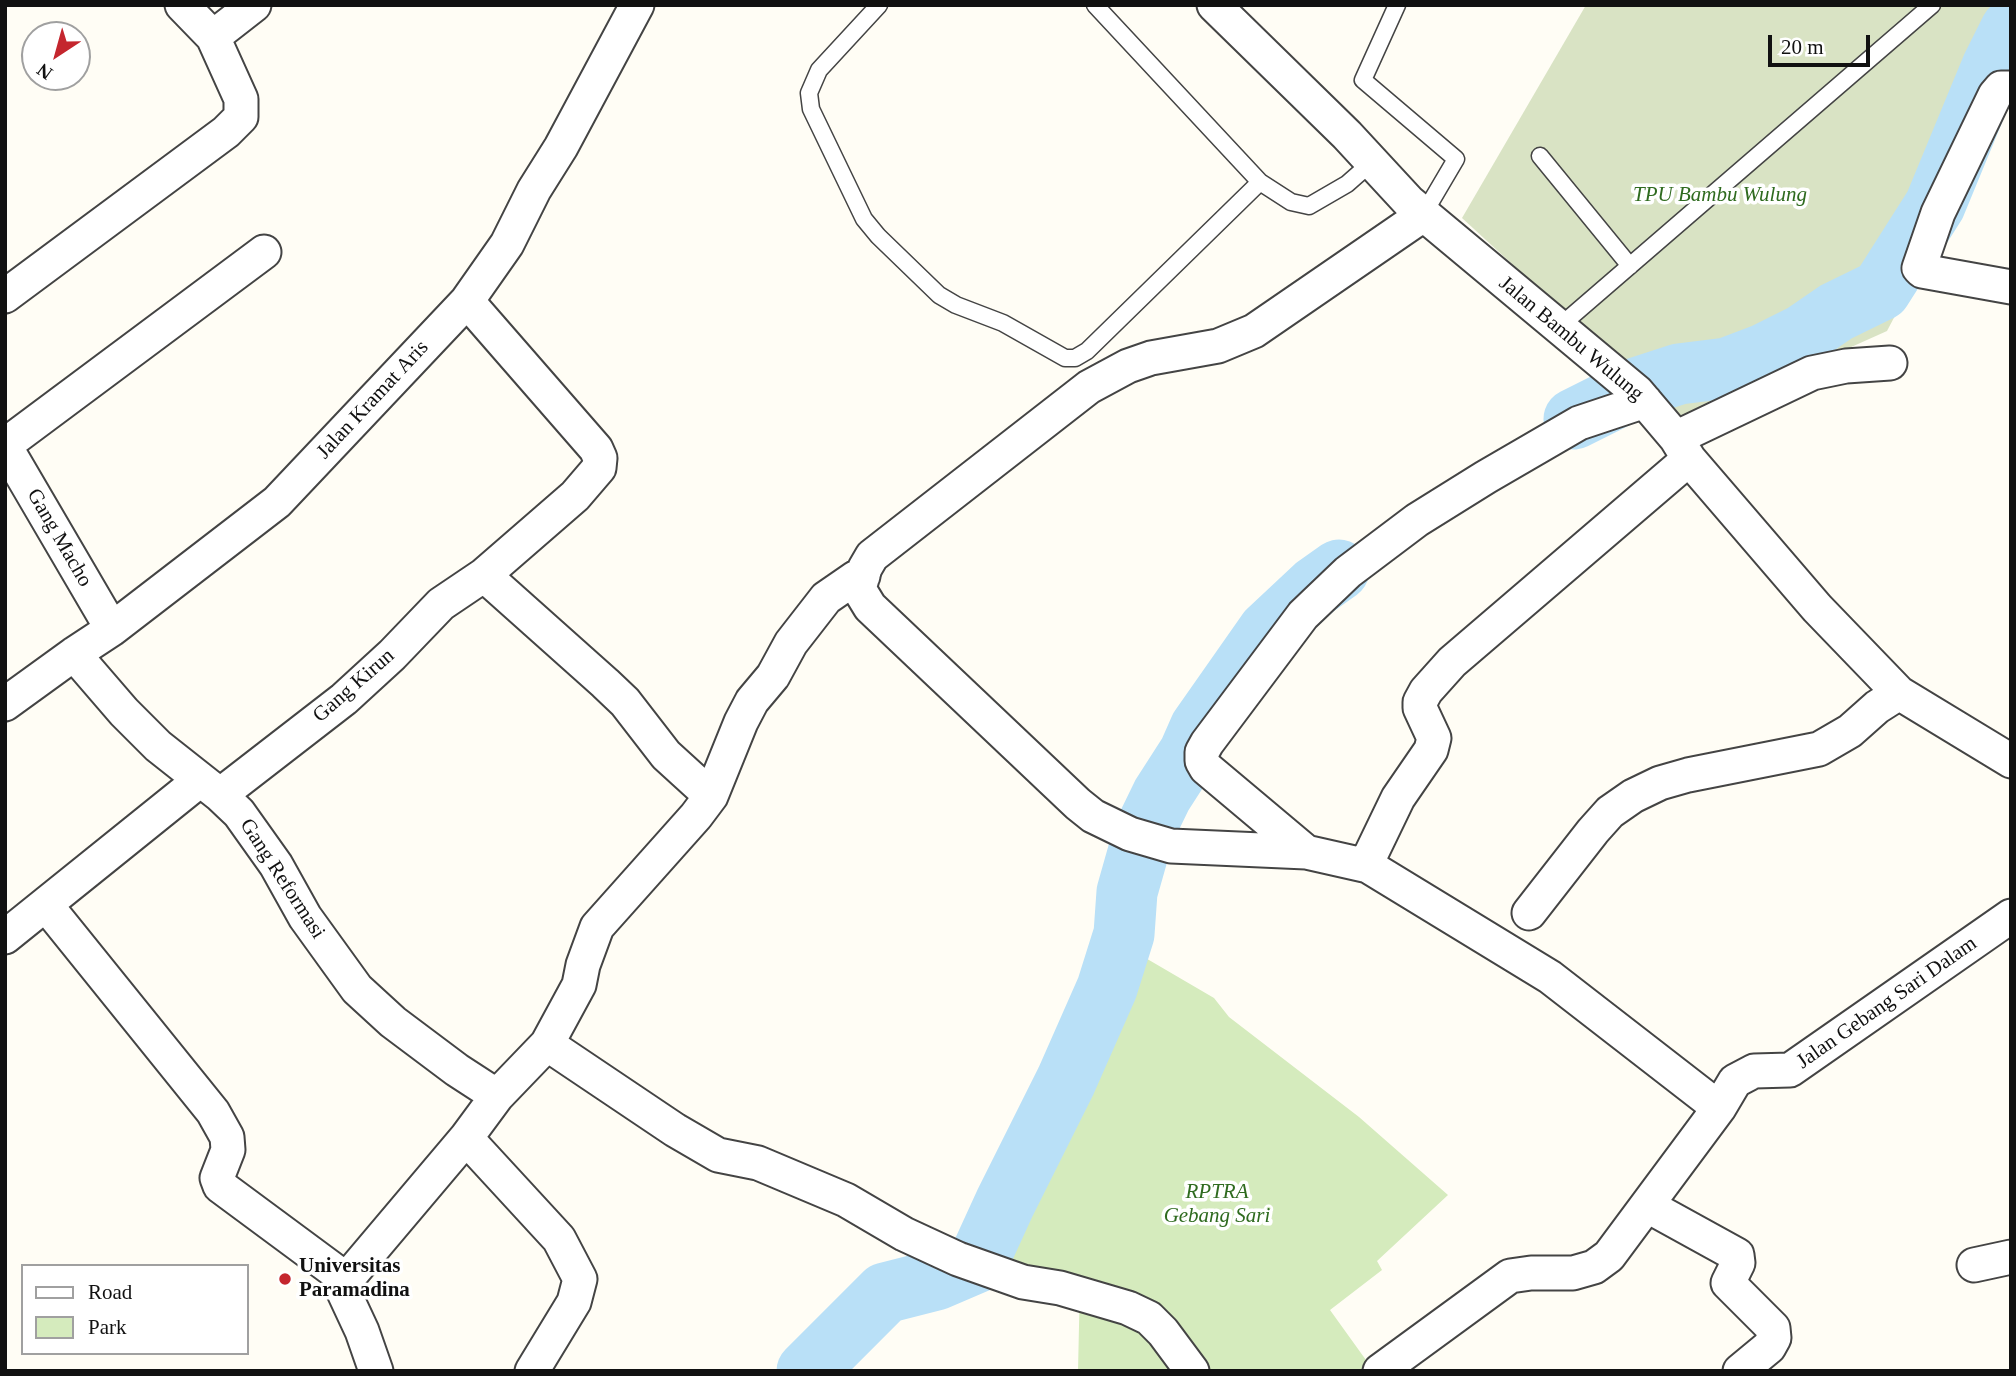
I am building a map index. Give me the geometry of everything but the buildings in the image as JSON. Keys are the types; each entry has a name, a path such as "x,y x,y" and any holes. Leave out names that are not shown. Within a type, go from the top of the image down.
{"street":[{"path":"5,296 226,132 241,117 241,99 213,37 182,5"},
{"path":"213,37 254,5"},
{"name":"Jalan Kramat Aris","path":"5,704 112,629 277,502 467,301 507,244 534,190 561,147 638,5"},
{"name":"Jalan Bambu Wulung","path":"1214,5 1423,215 1611,369 1641,397 1817,608 1899,693 2011,761"},
{"path":"2011,89 2001,88 1995,95 1938,213 1919,268 1922,271 2011,287"},
{"path":"1423,215 1254,331 1218,346 1151,358 1128,366 1089,387 872,556 859,589 870,607 1093,816 1130,834 1171,846 1306,852 1368,866 1550,977 1719,1108"},
{"path":"5,445 264,252"},
{"name":"Gang Kirun","path":"5,937 210,788 344,699 441,604 484,575 575,496 599,468 600,458 596,449 467,301"},
{"path":"1368,866 1370,856 1398,798 1431,750 1434,738 1420,702 1426,691 1452,662 1682,448 1812,373 1846,366 1890,363"},
{"path":"1306,852 1206,768 1202,761 1202,752 1207,743 1303,615 1348,572 1417,520 1486,477 1579,424 1641,397"},
{"name":"Gang Macho","path":"5,445 112,629"},
{"path":"484,575 606,683 625,702 666,755 711,796"},
{"path":"376,1371 362,1331 341,1286 466,1138 497,1096 547,1044 579,985 597,926 696,817 711,796 741,722 752,701 773,676 791,643 826,598 855,578 863,576"},
{"name":"Gang Reformasi","path":"74,654 124,712 158,746 239,813 276,865 305,917 357,989 404,1030 497,1096"},
{"path":"1529,913 1593,831 1610,812 1633,796 1660,783 1688,775 1819,748 1850,731 1877,707 1899,693"},
{"path":"46,905 213,1112 227,1137 228,1150 217,1178 220,1186 347,1280"},
{"name":"Jalan Gebang Sari Dalam","path":"1380,1371 1510,1276 1573,1273 1594,1267 1609,1256 1648,1206 1719,1108 1735,1081 1754,1071 1790,1070 2011,916"},
{"path":"547,1044 675,1130 718,1155 758,1163 846,1200 904,1234 958,1259 1023,1282 1060,1288 1128,1308 1149,1318 1192,1371"},
{"path":"466,1138 559,1239 580,1279 573,1302 532,1371"},
{"path":"1648,1206 1737,1255 1738,1263 1728,1283 1773,1328 1774,1338 1769,1347 1740,1371"},
{"path":"1973,1265 2011,1257"}],"lane":[{"path":"879,5 819,70 809,93 811,109 864,219 939,295 956,305 1003,323 1065,358 1075,358 1087,351 1260,182"},
{"path":"1096,5 1260,182 1291,202 1309,206 1347,184 1372,162"},
{"path":"1397,5 1363,80 1456,159 1423,215"},
{"path":"1559,327 1932,5"},
{"path":"1540,156 1630,266"}],"green space":[{"name":"TPU Bambu Wulung","path":"1586,5 2011,5 1962,188 1887,331 1684,422 1462,218"},
{"name":"RPTRA Gebang Sari","path":"1137,953 1214,998 1229,1017 1359,1117 1448,1195 1377,1261 1382,1270 1330,1310 1371,1367 1366,1371 1078,1371 1080,1281 991,1256 1029,1177 1099,1045"}],"waterway":[{"path":"1574,419 1636,388 1679,374 1727,368 1764,354 1804,334 1836,312 1881,290 1935,205 1992,67 2011,29"},
{"path":"807,1371 885,1293 936,1280 978,1262 1066,1081 1107,988 1124,934 1127,892 1144,832 1162,795 1189,753 1200,728 1268,631 1315,587 1339,570"}],"place":[{"name":"Universitas Paramadina","path":"285,1279"}]}
